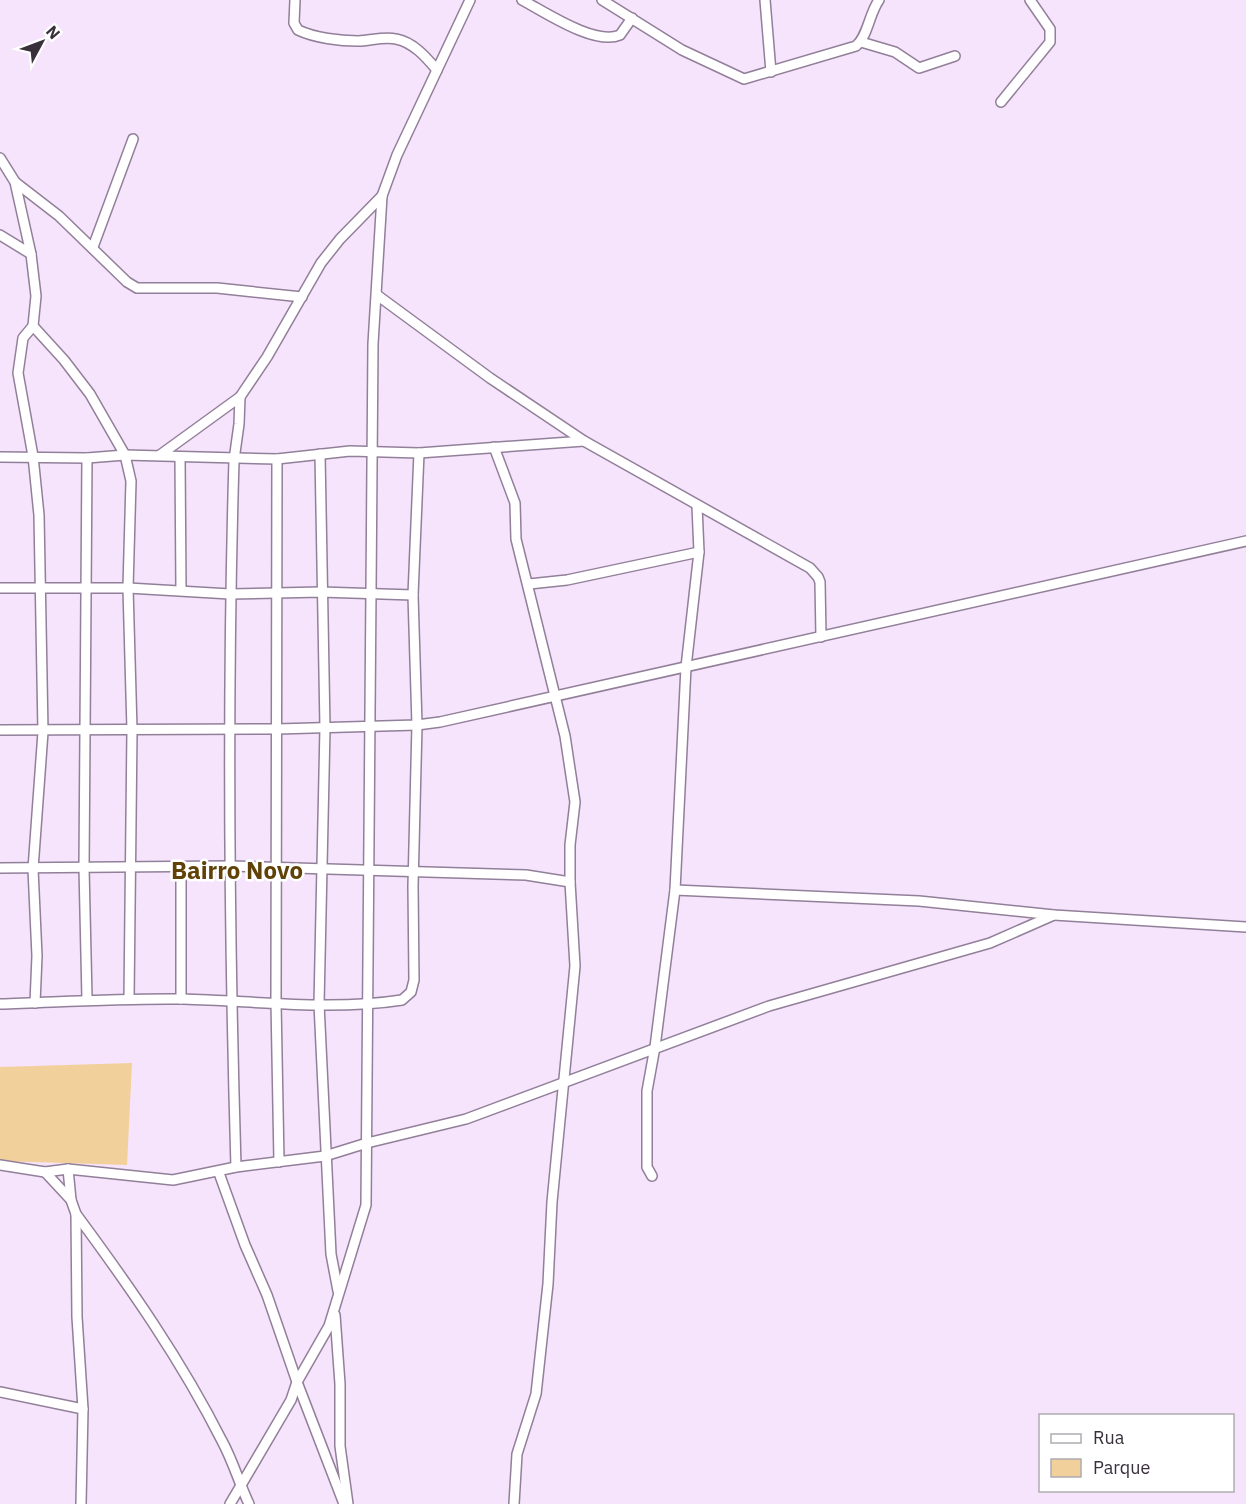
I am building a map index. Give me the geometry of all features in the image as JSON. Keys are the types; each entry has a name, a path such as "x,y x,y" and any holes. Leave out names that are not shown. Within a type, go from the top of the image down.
{"street":[{"path":"294,0 294,23 298,30 314,35 357,41 395,38 423,54 437,70"},
{"path":"230,1504 239,1484 263,1450 291,1400 297,1382 329,1326 366,1205 372,727 370,593 373,344 382,196 397,155 470,0"},
{"path":"522,0 576,28 597,36 615,38 620,35 632,18"},
{"path":"602,0 682,50 744,79 851,49 861,42 872,10 879,0"},
{"path":"765,0 771,72"},
{"path":"1001,102 1050,42 1047,22 1030,0"},
{"path":"861,42 895,52 918,68 955,56"},
{"path":"93,247 133,139"},
{"path":"0,158 15,182 31,254 36,296 33,326 23,338 18,373 33,456 39,515 43,732 33,868 37,956 34,1003"},
{"path":"15,182 59,216 127,282 137,288 217,288 302,297"},
{"path":"160,455 240,397 267,357 321,263 340,238 382,196"},
{"path":"0,235 31,254"},
{"path":"377,295 490,378 584,441 815,572 820,582 820,637"},
{"path":"33,326 79,378 125,455 131,481 128,588 132,730 129,999"},
{"path":"236,1167 231,1001 229,729 234,460 240,397"},
{"path":"0,457 87,458 160,455 234,460 277,459 320,454 419,453 584,441"},
{"path":"495,447 515,503 516,539 565,736 575,802 570,882 575,966 542,1344 536,1394 517,1454 514,1504"},
{"path":"0,1004 87,999 181,999 368,1005 402,1000 411,992 414,980 413,873 417,725 413,595 419,453"},
{"path":"320,454 325,728 324,870 319,1004 331,1254 338,1291"},
{"path":"180,457 180,591"},
{"path":"87,458 84,868 87,999"},
{"path":"277,459 276,1002 279,1162"},
{"path":"652,1176 647,1167 647,1091 655,1047 675,890 686,667 699,552 697,506"},
{"path":"0,730 43,732 417,725 1246,541"},
{"path":"529,584 567,580 699,552"},
{"path":"0,588 39,590 128,588 230,594 321,592 413,595"},
{"path":"181,866 181,999"},
{"path":"0,868 231,866 526,875 570,882"},
{"path":"675,890 919,901 1054,915 1246,927"},
{"path":"0,1165 45,1172 68,1169 173,1180 219,1173 236,1167 325,1156 466,1119 769,1006 990,943 1054,915"},
{"path":"68,1169 71,1200 76,1214 136,1295 175,1354 224,1443 249,1504"},
{"path":"45,1172 71,1200"},
{"path":"219,1173 245,1245 267,1295 297,1382 344,1504"},
{"path":"76,1214 83,1409 81,1504"},
{"path":"335,1310 340,1384 340,1446 348,1504"},
{"path":"0,1392 83,1409"}],"green space":[{"path":"132,1063 127,1165 0,1161 0,1067"}],"district":[{"name":"Bairro Novo","path":"237,871"}]}
